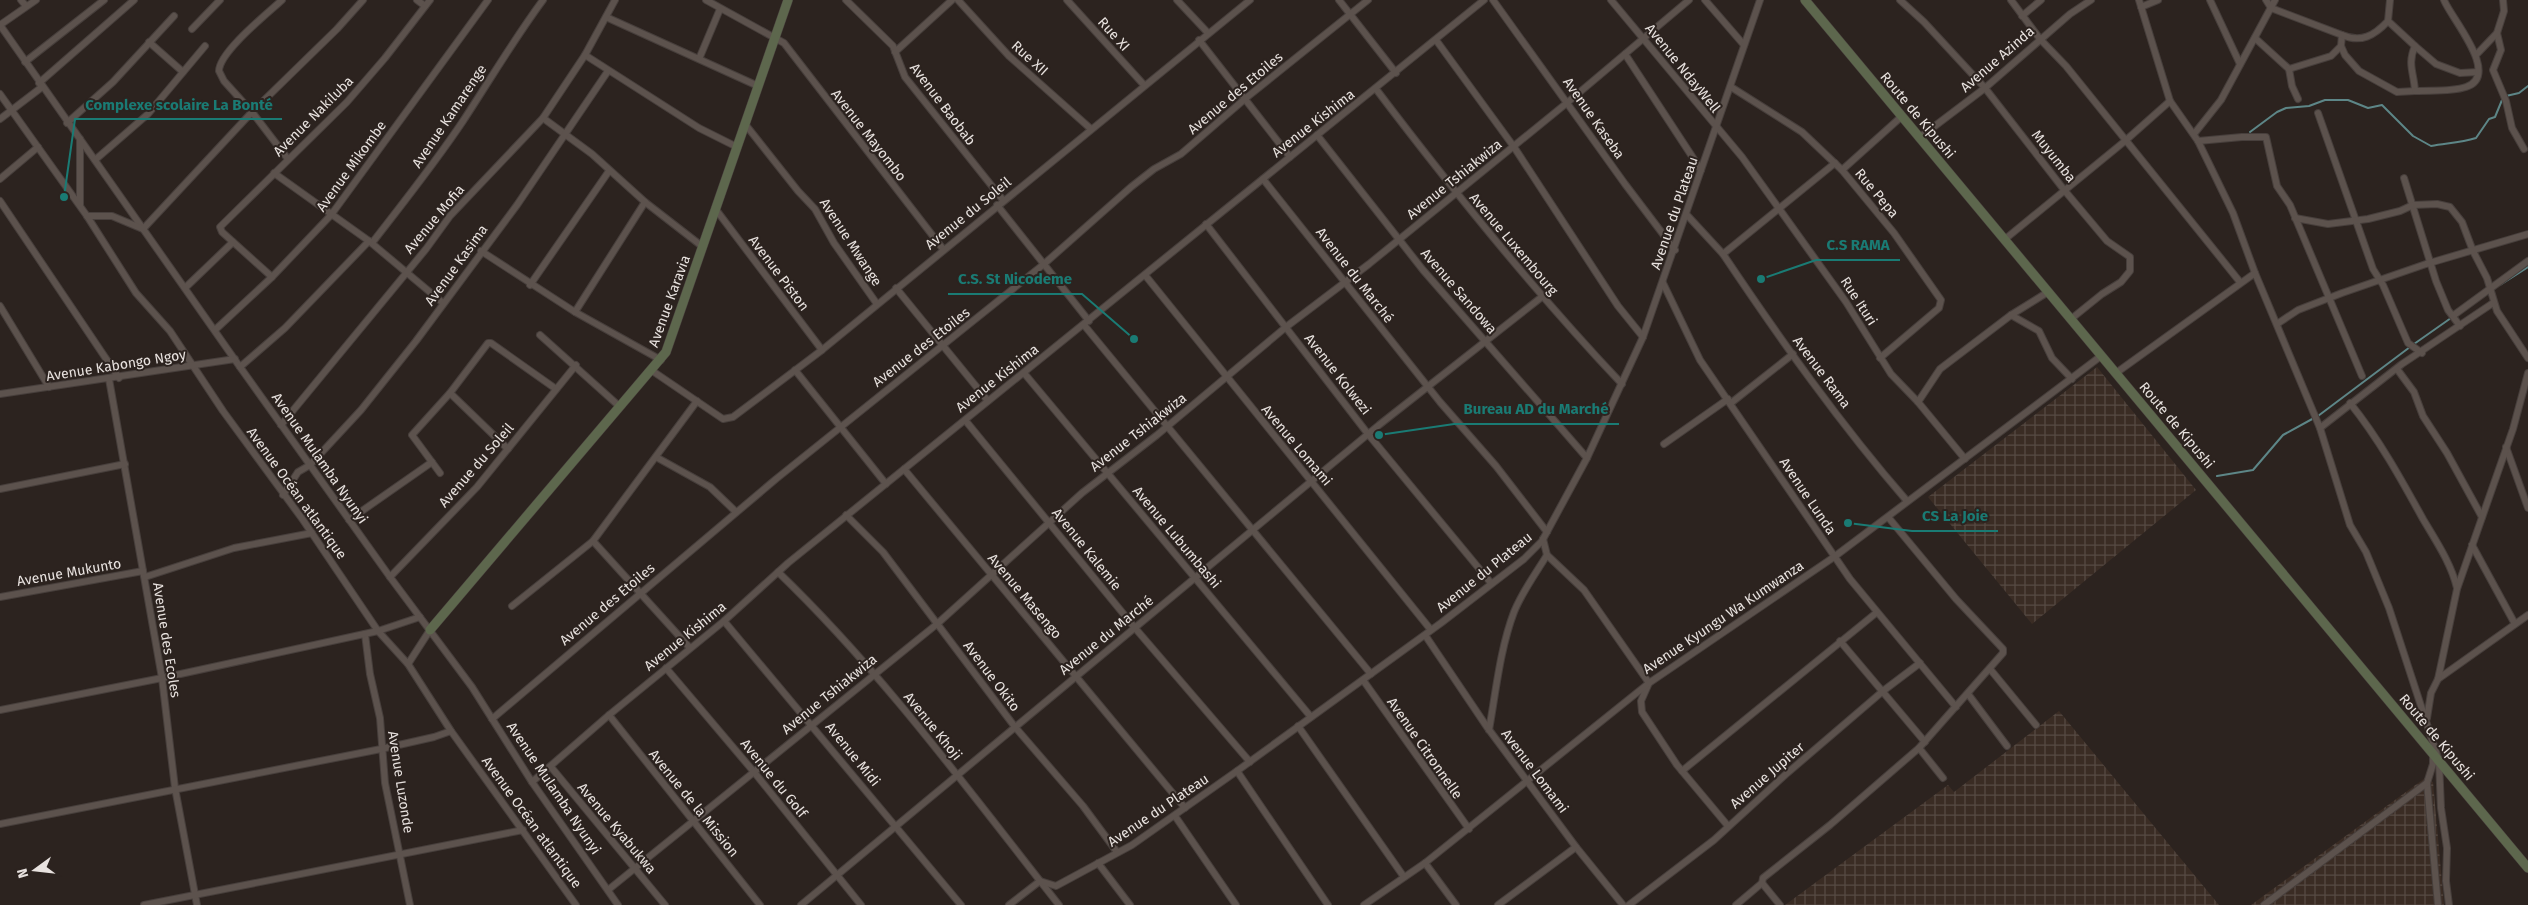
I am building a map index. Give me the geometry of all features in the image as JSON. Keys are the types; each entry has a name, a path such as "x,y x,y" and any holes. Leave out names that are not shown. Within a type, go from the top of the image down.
{"main road":[{"name":"Avenue Karavia","path":"430,630 666,352 717,211 788,0"},
{"name":"Route de Kipushi","path":"1805,0 2528,868"}],"street":[{"path":"21,0 26,6"},
{"path":"0,25 36,0"},
{"path":"25,62 104,0"},
{"path":"0,119 134,0"},
{"path":"192,29 220,0"},
{"path":"282,0 240,40 219,66 224,81 252,112 288,158"},
{"path":"87,216 112,216 143,228 252,112 337,29 363,0"},
{"path":"417,0 425,6"},
{"name":"Avenue Nakiluba","path":"233,242 222,232 220,227 347,102 386,58 430,0"},
{"name":"Avenue Mikombe","path":"215,330 272,277 332,215 488,0"},
{"name":"Avenue Kamarenge","path":"240,367 284,328 370,242 430,168 543,0"},
{"name":"Avenue Mayombo","path":"706,0 784,43 943,249"},
{"name":"Avenue Baobab","path":"846,0 883,35 895,52 900,71 1002,200"},
{"path":"895,52 952,0"},
{"name":"Rue XI","path":"1066,0 1144,85"},
{"path":"1176,0 1208,33"},
{"name":"Avenue du Soleil","path":"651,370 697,402 728,420 822,350 1002,200 1250,0"},
{"path":"1339,0 1396,72"},
{"name":"Avenue des Etoiles","path":"492,719 736,512 1044,264 1138,181 1181,154 1246,98 1368,0"},
{"name":"Avenue Kishima","path":"532,782 609,715 724,621 778,572 846,515 1484,0"},
{"name":"Avenue Kaseba","path":"1493,0 1568,102 1624,184 1675,250"},
{"name":"Avenue NdayWell","path":"1611,0 1717,128"},
{"name":"Avenue Tshiakwiza","path":"608,890 937,624 1049,523 1107,474 1167,427 1286,327 1345,283 1514,147 1689,0"},
{"path":"1705,0 1744,45"},
{"name":"Avenue du Plateau","path":"1040,880 1056,886 1118,852 1175,816 1425,635 1524,559 1543,539 1588,458 1644,338 1760,0"},
{"name":"Muyumba","path":"1900,0 1924,22 1986,88 2065,191 2107,241 2126,253 2131,262 2128,275 2121,282 2102,294 2071,319"},
{"path":"2011,0 2040,39 2066,66 2240,282"},
{"path":"2022,16 2041,0"},
{"name":"Avenue Azinda","path":"1919,138 1986,88 2040,39 2091,0"},
{"path":"2158,0 2140,3 2170,101 2196,138 2233,213 2255,273 2320,428 2350,525 2366,552 2389,608 2426,719 2436,758 2447,848 2446,881 2449,905"},
{"path":"2210,0 2240,64"},
{"path":"2266,0 2271,8 2353,40 2363,39 2372,35 2388,21 2390,0"},
{"path":"2196,138 2221,100 2275,0"},
{"path":"2342,35 2341,46 2350,62 2359,71 2397,92 2464,88 2475,81 2478,72 2476,55 2470,41 2444,0"},
{"path":"2476,55 2497,33 2504,11 2503,0"},
{"name":"Avenue Mofia","path":"281,425 450,216 543,118 585,55 606,17 612,1"},
{"name":"Rue XII","path":"961,1 1009,56 1091,128"},
{"path":"699,59 720,8"},
{"path":"68,123 113,82 174,16"},
{"path":"606,17 758,86"},
{"path":"2388,21 2436,64 2460,73 2478,72"},
{"name":"Avenue Mulamba Nyunyi","path":"0,25 40,85 281,425 472,687 532,782 618,905"},
{"path":"2497,33 2501,50 2493,70 2504,94 2512,128 2524,149"},
{"path":"2255,38 2289,69 2292,86 2298,99"},
{"path":"1200,40 1290,157"},
{"path":"1436,40 1514,147 1618,306 1644,338"},
{"path":"149,42 183,72"},
{"path":"95,160 148,114 206,46"},
{"path":"2289,69 2331,56 2341,46"},
{"path":"2415,46 2410,66 2415,79 2415,92"},
{"path":"1625,54 1701,170"},
{"path":"585,55 698,128 737,147"},
{"name":"Avenue Kasima","path":"283,495 298,472 310,465 361,410 416,341 516,205 608,71"},
{"path":"1731,87 1802,132 1842,170"},
{"name":"Avenue Luxembourg","path":"1376,89 1456,194 1543,296 1622,384"},
{"name":"Avenue Océan atlantique","path":"0,94 87,216 136,293 170,331 283,495 312,533 378,631 408,664 451,731 524,830 576,905"},
{"path":"2004,240 2125,141 2170,101"},
{"path":"2318,113 2373,269 2380,280 2408,343 2422,353"},
{"name":"Rue Pepa","path":"1880,358 1939,308 1941,300 1894,233 1842,170 1901,117"},
{"path":"543,118 592,154 645,202 703,247"},
{"name":"Avenue Mwange","path":"745,124 798,191 815,209 834,243 878,304"},
{"name":"Rue Ituri","path":"1717,128 1779,206 1846,302 1891,374 1918,402 1965,459"},
{"name":"Avenue Sandowa","path":"1317,135 1423,270 1588,458"},
{"path":"2196,138 2266,138 2277,186 2290,205 2362,376"},
{"path":"80,139 80,206"},
{"path":"0,179 38,147"},
{"path":"1723,254 1779,206 1835,163"},
{"path":"530,285 609,171"},
{"path":"274,173 370,242 443,303"},
{"path":"2404,178 2430,263 2443,298 2460,326"},
{"name":"Avenue du Marché","path":"1263,179 1547,532"},
{"path":"0,200 119,378"},
{"path":"575,312 645,202"},
{"path":"2295,218 2328,224 2355,219 2368,219 2389,214 2412,205 2437,204 2450,207 2462,222 2490,288 2493,303 2528,358"},
{"path":"997,205 1167,427 1371,674"},
{"name":"Avenue Piston","path":"717,211 822,350"},
{"name":"Avenue Rama","path":"1687,215 1723,254 1793,354 1880,470 1907,501"},
{"name":"Avenue Kolwezi","path":"1206,224 1368,434 1491,583"},
{"path":"2277,324 2298,310 2329,298 2430,263 2528,234"},
{"path":"185,288 233,242 272,277"},
{"path":"481,251 530,285 661,360"},
{"path":"2454,315 2528,261"},
{"path":"2116,373 2255,273"},
{"name":"Avenue Lomami","path":"1145,275 1431,630"},
{"name":"Avenue Lunda","path":"1663,283 1700,360 1730,401 1834,557 1876,613 1956,707"},
{"path":"896,288 988,401"},
{"path":"1918,402 1940,369 2011,315 2048,292"},
{"name":"Avenue du Marché","path":"801,905 1368,434 1543,296"},
{"path":"2320,428 2350,403 2397,369 2493,303"},
{"path":"0,306 49,387"},
{"path":"2011,315 2039,331 2052,358 2072,379"},
{"path":"540,336 576,365 620,406"},
{"path":"440,473 412,435 450,393 487,344 491,343 556,389"},
{"path":"1664,444 1730,401 1793,354"},
{"name":"Avenue Kyungu Wa Kumwanza","path":"1364,905 1425,863 1469,829 1649,683 1834,557 2101,356"},
{"name":"Avenue Kabongo Ngoy","path":"0,394 119,378 235,359"},
{"name":"Avenue du Soleil","path":"390,577 478,487 576,365"},
{"path":"2397,369 2414,392 2423,416 2447,453 2482,517"},
{"path":"795,370 886,484"},
{"name":"Avenue Lubumbashi","path":"1024,373 1311,717"},
{"path":"2426,719 2431,693 2438,679 2457,589 2506,447 2528,373"},
{"name":"Avenue des Ecoles","path":"109,379 162,678 175,788 198,905"},
{"path":"450,393 508,449"},
{"path":"512,606 593,541 697,402"},
{"path":"2350,403 2370,429 2404,484 2447,561 2457,589"},
{"name":"Avenue Kalemie","path":"964,420 1135,628 1250,762"},
{"path":"2506,447 2528,508"},
{"path":"656,457 710,487 736,512"},
{"path":"349,520 432,462"},
{"path":"0,489 70,477 125,464"},
{"name":"Avenue Masengo","path":"904,469 1075,676 1121,728 1185,808"},
{"name":"Avenue Okito","path":"846,515 883,552 1015,727 1083,806 1118,852"},
{"path":"1736,905 1762,883 1763,878 1830,825 1920,748 2003,653 2003,649 1956,599 1888,517"},
{"name":"Avenue Mukunto","path":"0,597 144,574 234,548 312,533"},
{"path":"1543,539 1547,555 1584,590 1649,683 1640,707 1682,771 1728,826"},
{"path":"593,541 690,648"},
{"path":"2472,545 2516,624"},
{"path":"1489,730 1514,613 1547,555"},
{"name":"Avenue Khoji","path":"778,572 820,612 875,673 1059,905"},
{"path":"1682,771 1876,613"},
{"path":"2438,679 2528,615"},
{"path":"0,710 162,678 365,634 420,617"},
{"name":"Avenue Midi","path":"724,621 812,724 961,905"},
{"path":"408,664 430,630"},
{"name":"Avenue Luzonde","path":"365,634 370,674 380,718 381,749 410,905"},
{"name":"Avenue Lomami","path":"1425,635 1489,730 1576,847 1623,905"},
{"path":"1840,642 1925,742"},
{"name":"Avenue Jupiter","path":"1629,905 1680,868 1883,691 1920,663"},
{"name":"Avenue du Golf","path":"666,668 754,772 861,905"},
{"path":"1990,669 2036,725"},
{"name":"Avenue Citronnelle","path":"1362,680 1469,829"},
{"path":"1968,694 2007,746"},
{"name":"Avenue de la Mission","path":"609,715 760,905"},
{"path":"1298,726 1404,877"},
{"path":"0,824 175,788 381,749 434,737 451,731"},
{"path":"1920,748 1942,778"},
{"path":"2436,758 2427,783 2438,905"},
{"name":"Avenue Kyabukwa","path":"551,767 665,905"},
{"path":"1237,772 1328,905"},
{"path":"2264,905 2427,783"},
{"path":"1175,816 1236,905"},
{"path":"144,905 524,830"},
{"path":"1498,905 1576,847"},
{"path":"1098,863 1130,905"},
{"path":"1425,863 1456,905"},
{"path":"1009,905 1040,880"},
{"path":"1762,883 1780,905"}],"shaded area":[{"path":"2097,367 2196,490 2032,624 1928,497"},
{"path":"2059,711 2219,905 1785,905 1948,785 1954,792"},
{"path":"2425,778 2433,782 2444,905 2251,905"}],"waterway":[{"path":"2506,96 2519,93 2528,86"},
{"path":"2250,132 2277,112 2286,108 2309,106 2325,100 2348,100 2368,108 2382,105 2413,136 2431,146 2476,138 2489,119 2495,117 2502,100"},
{"path":"2500,285 2528,267"},
{"path":"2414,344 2451,318"},
{"path":"2318,416 2410,347"},
{"path":"2217,476 2253,470 2283,435 2314,418"}],"place":[{"name":"Complexe scolaire La Bonté","path":"64,197"},
{"name":"C.S RAMA","path":"1761,279"},
{"name":"C.S. St Nicodeme","path":"1134,339"},
{"name":"Bureau AD du Marché","path":"1379,435"},
{"name":"CS La Joie","path":"1848,523"}]}
